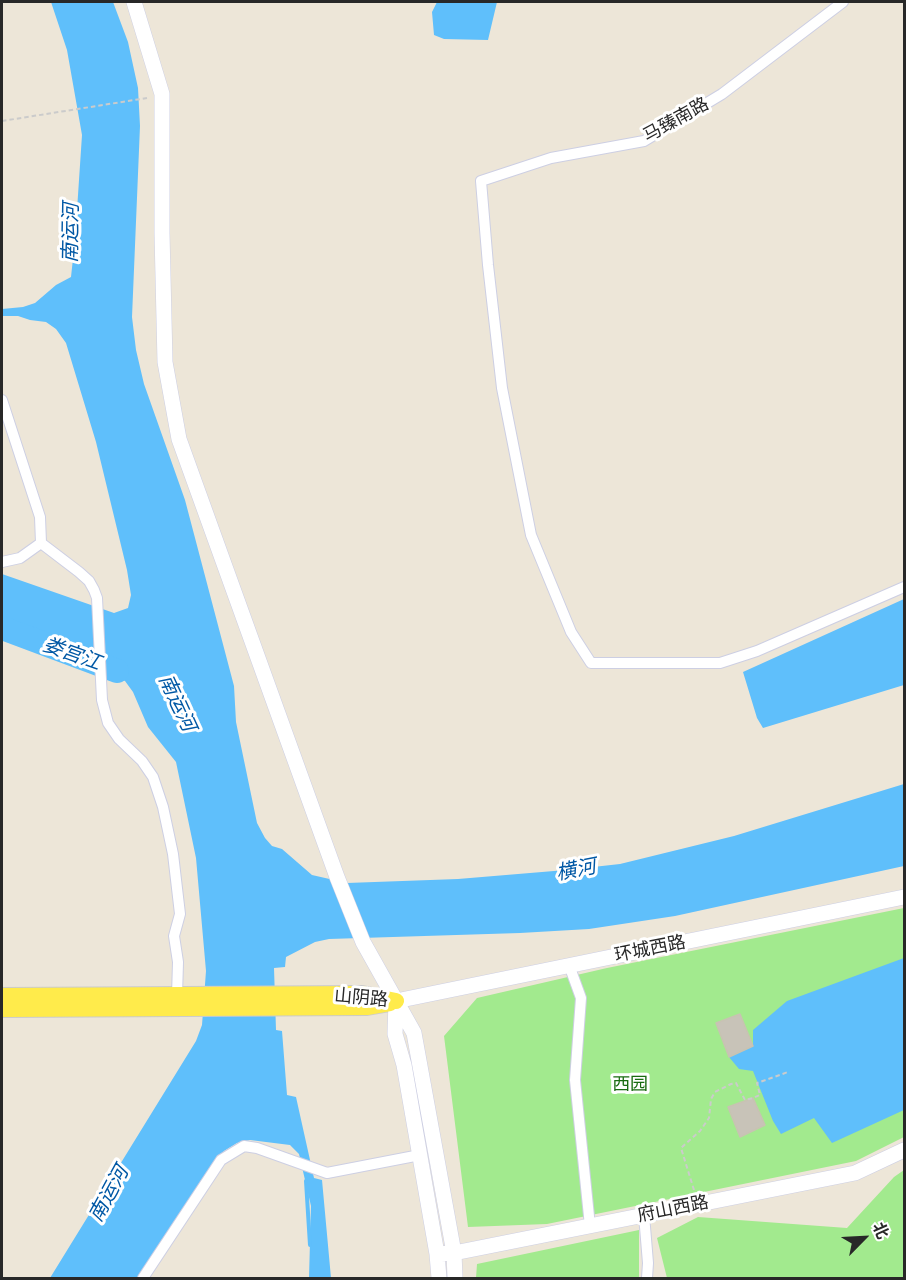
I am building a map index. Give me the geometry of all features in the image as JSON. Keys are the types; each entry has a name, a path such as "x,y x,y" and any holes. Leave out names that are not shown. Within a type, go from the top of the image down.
{"main road":[{"path":"134,2 162,94 165,362 179,439 337,877 363,942 414,1034 454,1253 455,1278"},
{"name":"环城西路","path":"396,1001 904,897"},
{"name":"山阴路","path":"2,1009 284,1001 362,994 396,1001"},
{"name":"山阴路","path":"2,996 177,996 203,1002"},
{"path":"396,1001 395,1034 404,1065 437,1254 439,1278"},
{"name":"府山西路","path":"437,1254 454,1253 855,1173 904,1150"}],"street":[{"name":"马臻南路","path":"843,2 722,94 644,141 551,158 481,181 502,388 531,534 571,632 591,663 720,663 757,651 904,587"},
{"path":"2,400 40,518 41,543 89,581 94,590 97,606 102,700 108,723 153,777 163,807 173,854 180,914 174,936 178,962 177,996"},
{"path":"2,562 20,558 41,543"},
{"path":"569,965 581,998 575,1080 590,1226"},
{"path":"143,1278 220,1160 243,1146 257,1148 327,1173 420,1155"},
{"path":"644,1215 647,1278"}],"path":[{"path":"2,121 142,99"},
{"path":"698,1204 681,1148 700,1131 709,1118 711,1099 715,1092 736,1083 745,1100 753,1098 760,1095 757,1083 788,1072"}],"green space":[{"name":"西园","path":"904,908 904,1137 856,1161 547,1224 468,1227 444,1036 477,998 607,968"},
{"path":"904,1170 904,1278 667,1278 657,1238 698,1217 847,1228 894,1177"},
{"path":"639,1230 639,1278 476,1278 477,1264"}],"water":[{"path":"51,2 113,2 128,42 138,88 140,126 132,317 136,350 144,384 185,500 234,686 236,722 257,823 272,846 282,849 312,875 347,883 458,879 566,870 620,864 734,836 904,784 904,866 675,916 589,929 329,939 315,942 286,957 285,967 274,968 276,1030 282,1031 287,1095 296,1097 314,1178 322,1180 331,1278 309,1278 311,1206 299,1154 290,1145 250,1140 237,1143 224,1151 138,1278 50,1278 196,1041 202,1025 206,971 196,858 176,762 148,727 133,692 125,681 87,665 86,657 2,635 2,574 114,613 128,608 131,595 96,442 66,343 56,329 46,322 18,316 2,316 2,309 35,303 56,285 71,277 82,135 67,50"},
{"path":"437,2 497,2 488,40 444,39 434,35 432,12"},
{"path":"904,599 904,685 763,728 757,718 743,672"},
{"path":"904,958 904,1110 832,1143 814,1118 781,1134 773,1121 753,1071 739,1069 729,1057 753,1046 753,1030 787,1001"}],"building":[{"path":"740,1014 753,1046 729,1057 716,1023"},
{"path":"753,1098 765,1125 740,1137 728,1107"}],"waterway":[{"name":"娄宫江","path":"2,628 117,671"},
{"path":"306,1181 310,1245"}],"water label":[{"name":"南运河","path":"71,233"},
{"name":"南运河","path":"177,703"},
{"name":"横河","path":"576,870"},
{"name":"南运河","path":"109,1194"}]}
